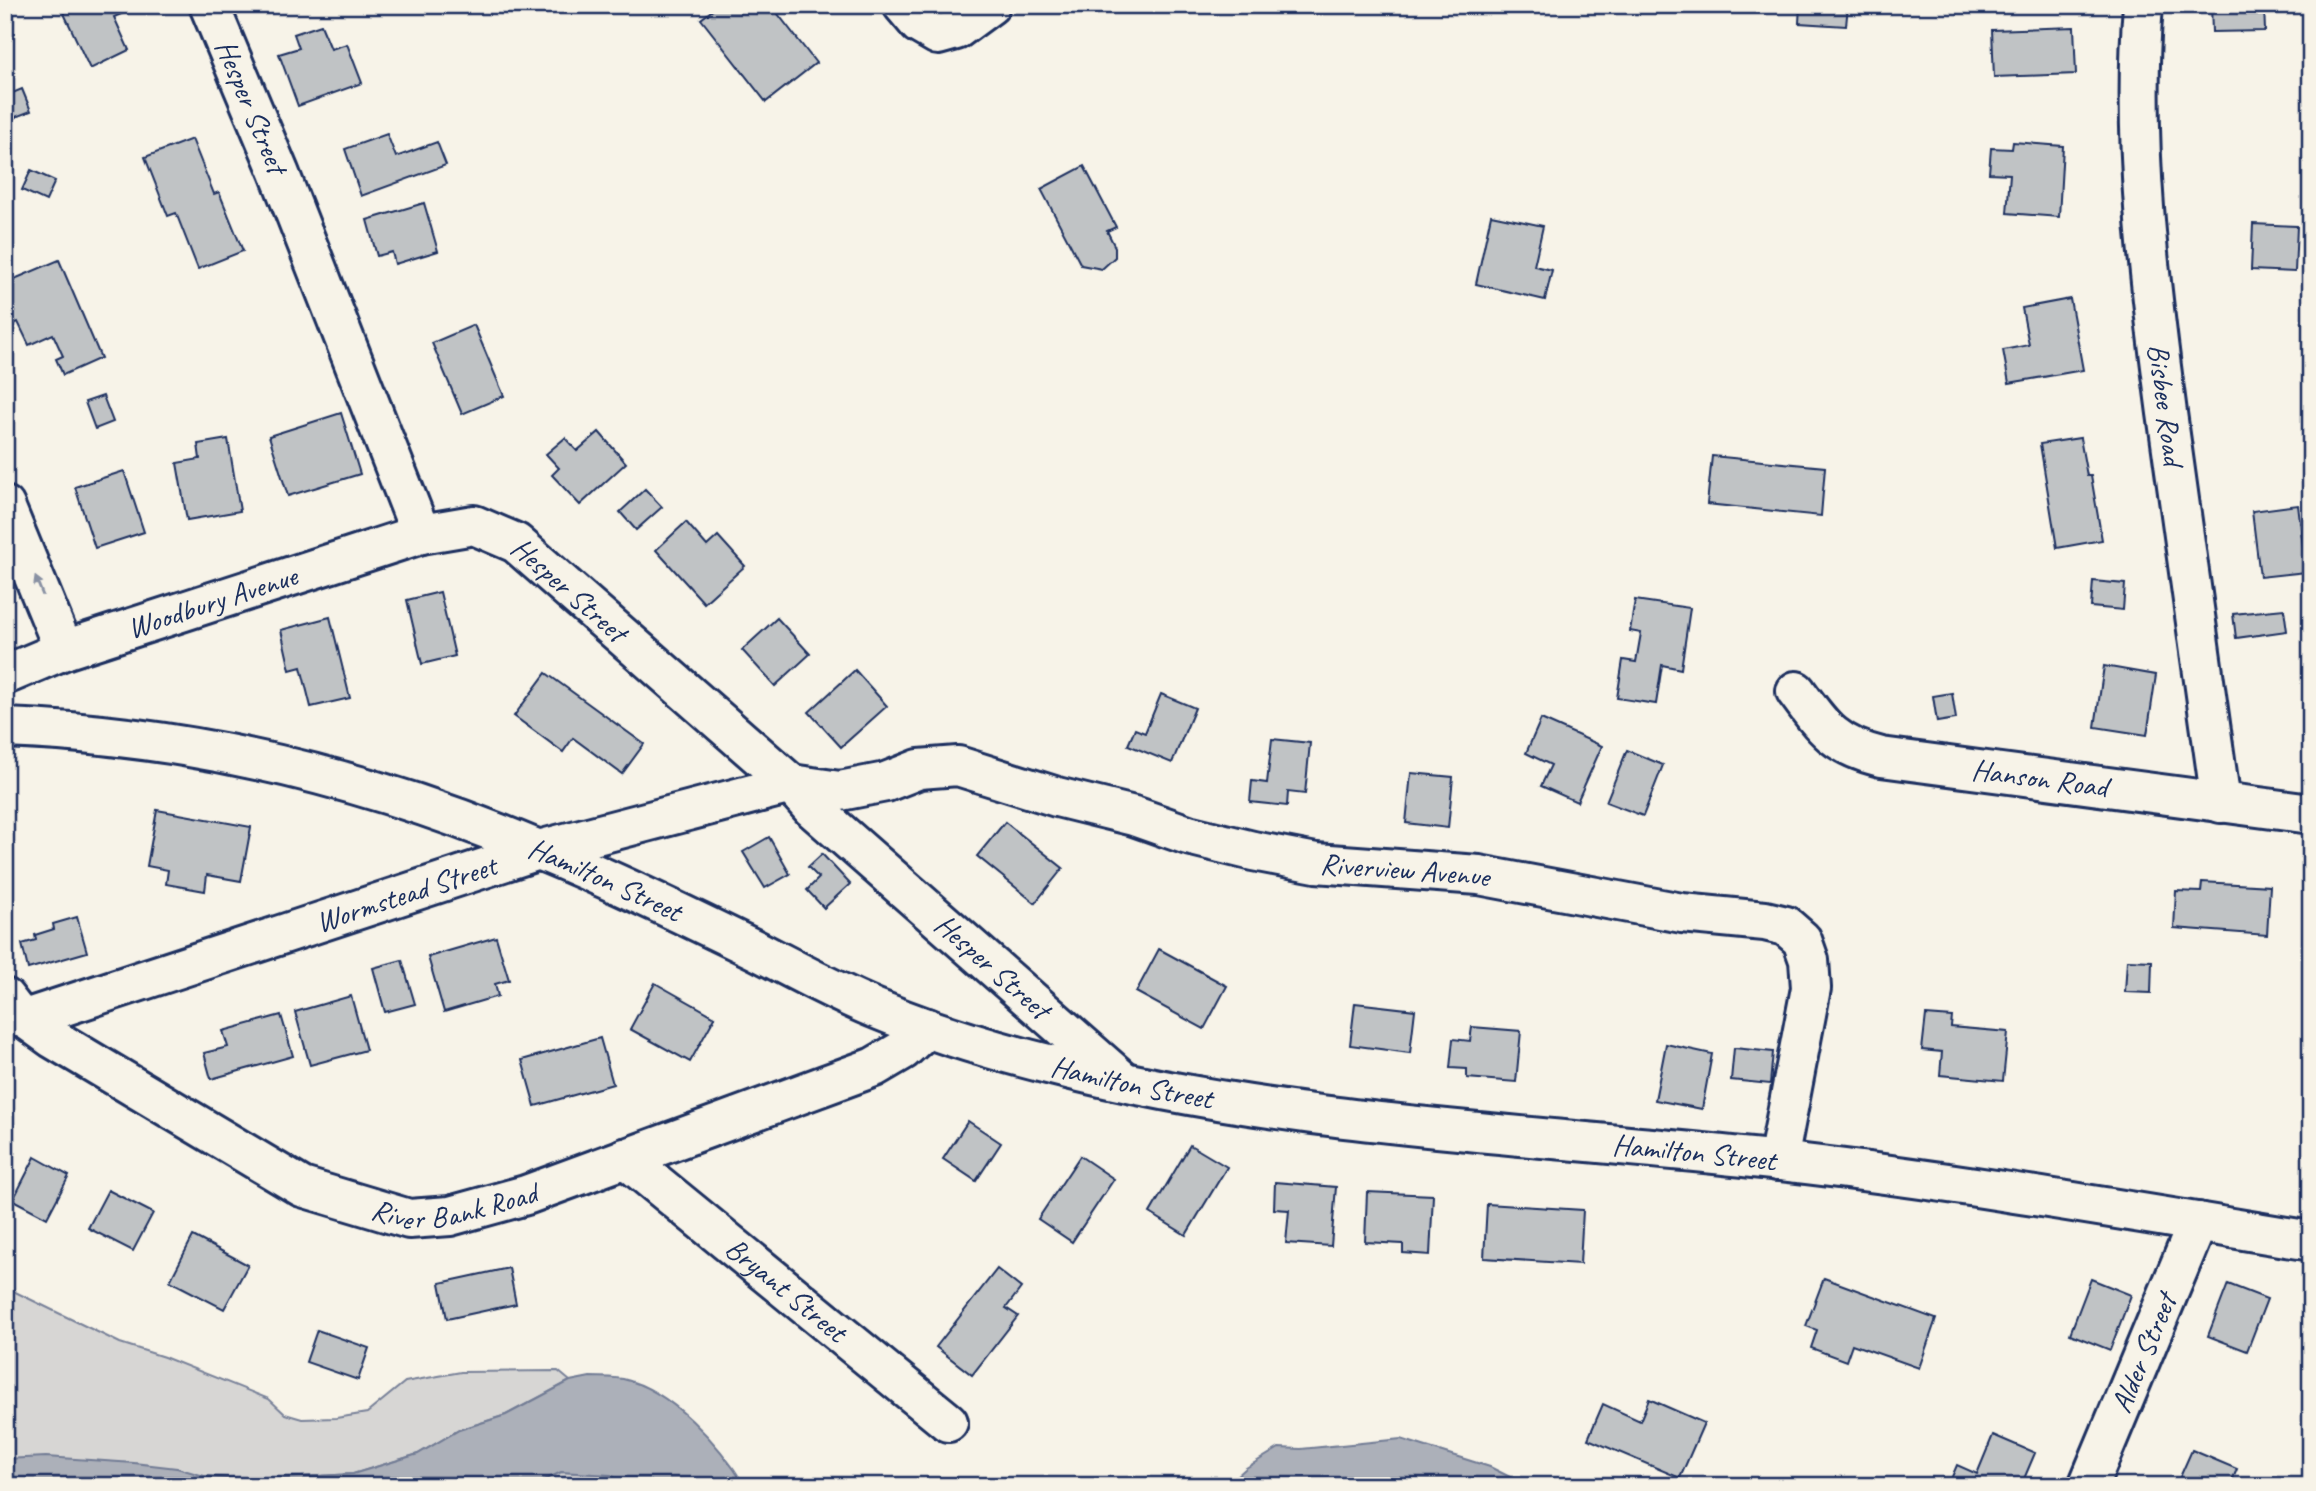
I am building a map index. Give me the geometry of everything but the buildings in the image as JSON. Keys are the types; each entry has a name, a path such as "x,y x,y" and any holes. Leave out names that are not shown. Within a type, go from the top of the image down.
{"street":[{"name":"Hesper Street","path":"209,5 279,172 421,534 474,525 516,542 792,784 812,808 1123,1081"},
{"path":"903,5 919,24 938,35 956,30 990,5"},
{"name":"Bisbee Road","path":"2143,5 2138,66 2138,139 2143,209 2184,546 2221,803"},
{"path":"5,506 64,650"},
{"name":"Woodbury Avenue","path":"5,675 64,650 421,534"},
{"name":"Hanson Road","path":"1796,691 1824,729 1852,750 1881,757 2311,814"},
{"name":"Hamilton Street","path":"5,728 136,737 269,761 460,819 539,850 688,918 823,985 927,1028 1060,1068 1210,1099 1387,1124 1778,1161 2020,1193 2311,1241"},
{"name":"Riverview Avenue","path":"792,784 840,791 886,782 919,769 958,766 1057,797 1135,816 1188,835 1253,851 1316,863 1479,875 1682,913 1765,921 1786,926 1802,940 1809,960 1811,988 1778,1161"},
{"name":"Wormstead Street","path":"15,1008 539,850 792,784"},
{"name":"River Bank Road","path":"15,1008 52,1038 302,1187 409,1219 450,1216 513,1199 874,1067 903,1051 927,1028"},
{"name":"Bryant Street","path":"625,1158 948,1422"},
{"name":"Alder Street","path":"2088,1486 2198,1222"}],"shaded area":[{"path":"5,1287 120,1343 164,1357 269,1399 285,1414 302,1419 336,1418 367,1413 405,1382 461,1372 558,1371 570,1381 506,1415 459,1430 418,1454 353,1474 249,1480 204,1476 150,1486 5,1486"},
{"path":"590,1377 623,1379 659,1395 693,1421 735,1470 745,1486 628,1486 611,1475 561,1472 532,1486 5,1486 5,1459 46,1457 134,1463 177,1468 204,1476 249,1480 353,1474 418,1454 459,1430 506,1415 570,1381"},
{"path":"1401,1439 1490,1467 1528,1486 1226,1486 1246,1468 1279,1448 1301,1449"},
{"path":"561,1472 611,1475 628,1486 532,1486"}]}
